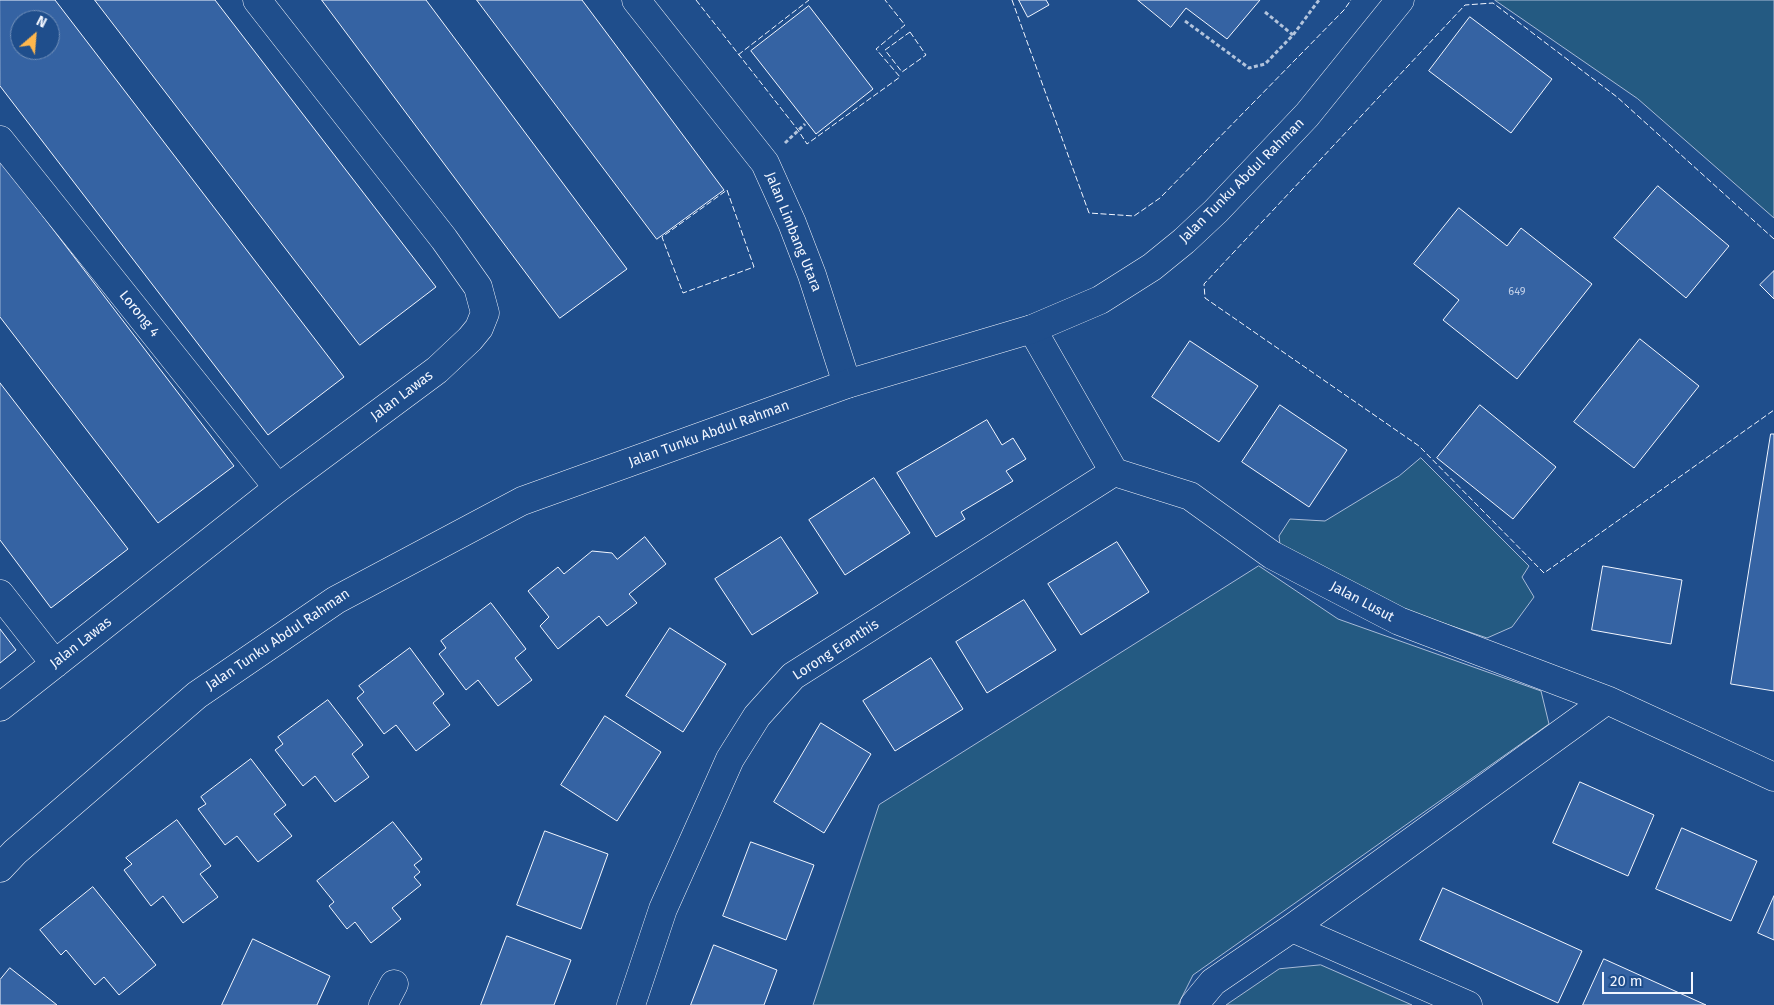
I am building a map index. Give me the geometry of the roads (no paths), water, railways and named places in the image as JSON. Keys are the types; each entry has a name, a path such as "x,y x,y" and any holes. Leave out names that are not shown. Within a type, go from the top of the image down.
{"street":[{"name":"Jalan Lawas","path":"0,707 278,488 437,370 470,340 479,328 485,313 478,287 444,239 257,0"},
{"name":"Jalan Limbang Utara","path":"636,0 765,162 792,223 812,275 847,384"},
{"name":"Jalan Tunku Abdul Rahman","path":"0,868 15,852 197,695 336,600 522,501 847,384 1032,329 1100,300 1152,267 1184,241 1216,211 1307,115 1400,0"},
{"name":"Lorong 4","path":"0,140 278,488"},
{"path":"1032,329 1114,472"},
{"name":"Jalan Lusut","path":"1114,472 1190,496 1272,555 1399,621 1607,700 1774,777"},
{"name":"Lorong Eranthis","path":"631,1005 663,909 730,759 757,716 793,676 1114,472"},
{"path":"0,594 54,664"},
{"path":"1194,1005 1213,982 1292,928 1607,700"},
{"path":"1292,928 1468,1005"}]}
